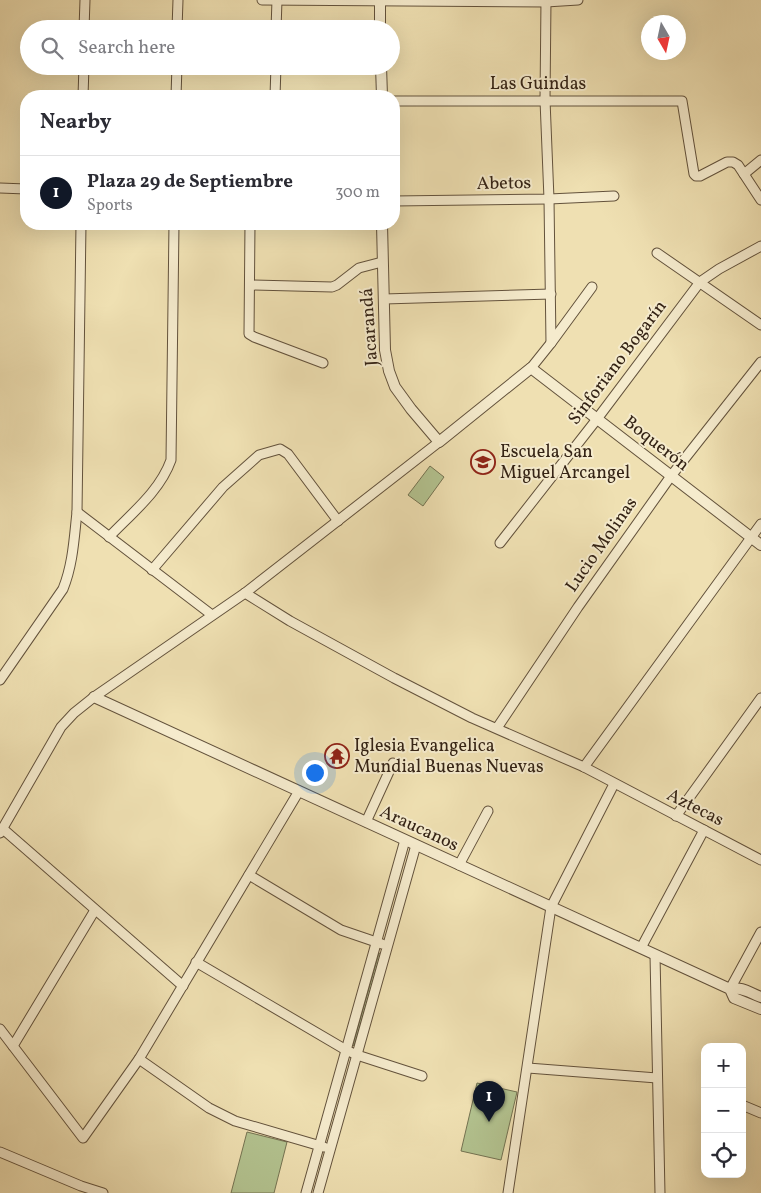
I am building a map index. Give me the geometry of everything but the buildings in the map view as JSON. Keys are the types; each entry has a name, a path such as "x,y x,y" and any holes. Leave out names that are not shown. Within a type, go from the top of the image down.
{"street":[{"path":"84,20 85,0"},
{"path":"177,20 178,0"},
{"path":"262,0 578,0"},
{"path":"276,20 277,0"},
{"path":"380,1 380,20"},
{"path":"546,1 545,100 549,199 551,343"},
{"path":"83,90 84,75"},
{"path":"176,90 177,75"},
{"path":"276,75 276,90"},
{"path":"381,75 382,90"},
{"name":"Las Guindas","path":"400,101 682,101 694,174 700,176 727,162 733,162 744,174"},
{"path":"761,160 744,174 761,200"},
{"path":"0,188 20,189"},
{"name":"Abetos","path":"400,202 614,196"},
{"path":"0,680 63,589 69,575 73,553 77,512 81,230"},
{"path":"109,537 156,487 171,460 174,230"},
{"path":"250,230 250,334 323,363"},
{"name":"Jacarandá","path":"382,230 385,350 388,371 395,388 439,442"},
{"name":"Sinforiano Bogarín","path":"500,543 597,419 700,282 719,269 761,246"},
{"path":"656,252 761,325"},
{"path":"250,286 332,287 359,268 382,262"},
{"path":"183,986 1,831 62,727 74,714 94,697 245,593 531,368 592,287"},
{"path":"384,299 551,294"},
{"name":"Lucio Molinas","path":"497,728 578,607 671,476 761,362"},
{"name":"Boquerón","path":"531,368 761,545"},
{"path":"152,570 223,487 251,460 271,450 280,449 288,454 338,521"},
{"path":"77,512 212,615"},
{"path":"584,767 761,524"},
{"name":"Aztecas","path":"245,593 290,621 394,678 472,718 584,767 761,860"},
{"name":"Araucanos","path":"94,697 730,990 734,998 761,1009"},
{"path":"676,816 761,698"},
{"path":"366,822 393,763"},
{"path":"508,1193 551,907 614,784"},
{"path":"0,1029 83,1138 139,1059 299,791"},
{"path":"459,865 488,811"},
{"path":"640,948 704,830"},
{"path":"306,1193 405,840"},
{"path":"318,1193 416,845"},
{"path":"249,875 341,930 388,945"},
{"path":"13,1046 96,910"},
{"path":"730,990 761,932"},
{"path":"655,955 660,1193"},
{"path":"196,962 346,1050 422,1076"},
{"name":"Araucanos","path":"730,990 739,989 761,998"},
{"path":"139,1059 209,1108 235,1121 330,1149"},
{"path":"528,1068 658,1078"},
{"path":"746,1107 761,1113"},
{"path":"0,1152 80,1189 102,1193"}],"green space":[{"path":"430,466 444,477 423,506 408,495"},
{"path":"379,953 381,954 354,1046 353,1045"},
{"path":"477,1083 517,1092 501,1160 461,1151"},
{"path":"247,1132 287,1142 274,1193 231,1193"}],"place":[{"name":"Escuela San Miguel Arcangel","path":"483,462"},
{"name":"Iglesia Evangelica Mundial Buenas Nuevas","path":"337,756"},
{"name":"Plaza 29 de Septiembre","path":"489,1122"}]}
